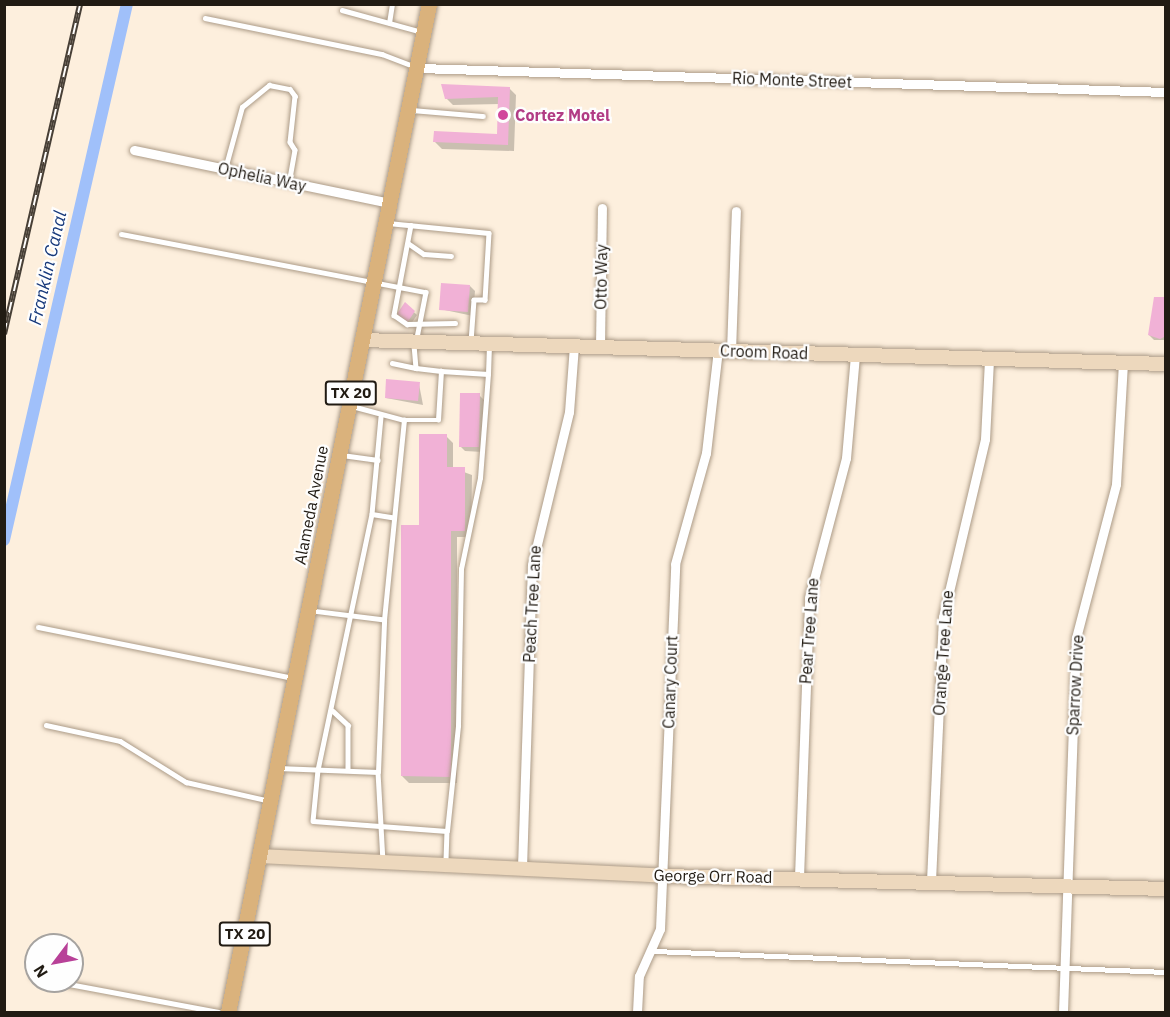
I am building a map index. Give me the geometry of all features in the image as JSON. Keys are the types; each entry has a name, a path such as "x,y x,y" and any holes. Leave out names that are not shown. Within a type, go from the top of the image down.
{"main road":[{"name":"Alameda Avenue","path":"228,1012 272,801 385,222 410,110 429,4"}],"street":[{"name":"Rio Monte Street","path":"418,68 1166,92"},
{"name":"Ophelia Way","path":"135,150 389,203"},
{"name":"Otto Way","path":"600,347 602,208"},
{"name":"Canary Court","path":"638,1012 639,976 654,951 664,876 675,564 706,453 725,351 736,211"},
{"name":"Croom Road","path":"362,340 1166,364"},
{"name":"Peach Tree Lane","path":"522,867 532,565 567,423 574,346"},
{"name":"Pear Tree Lane","path":"799,877 809,598 846,458 855,355"},
{"name":"Orange Tree Lane","path":"931,881 943,617 985,439 989,359"},
{"name":"Sparrow Drive","path":"1063,1012 1076,638 1114,494 1122,363"},
{"name":"George Orr Road","path":"261,856 522,867 664,876 931,881 1068,889 1166,889"}],"lane":[{"path":"388,23 392,4"},
{"path":"342,10 424,33"},
{"path":"205,18 382,54 418,68"},
{"path":"225,169 242,107 269,86 290,89 295,96 290,142 295,150 289,183"},
{"path":"410,110 483,116"},
{"path":"385,222 489,232 485,300 474,300 471,343"},
{"path":"411,225 394,315 406,324 455,324"},
{"path":"121,234 373,285 426,292 422,324 414,341 416,368"},
{"path":"408,243 424,254 450,256"},
{"path":"446,864 447,831 458,726 461,568 480,478 490,344"},
{"path":"392,363 441,371 488,374"},
{"path":"349,404 381,417 438,420 441,371"},
{"path":"381,417 372,514 354,616 318,770 313,821 382,830 447,831"},
{"path":"383,861 378,772 384,620 392,517 404,420"},
{"path":"339,454 378,460"},
{"path":"372,514 392,517"},
{"path":"309,611 384,620"},
{"path":"38,627 296,678"},
{"path":"333,711 348,725 348,770"},
{"path":"46,725 120,741 186,782 272,801"},
{"path":"278,768 378,772"},
{"path":"654,951 1166,972"},
{"path":"84,987 218,1012"}],"building":[{"name":"Cortez Motel","path":"441,84 510,87 508,145 433,142 434,131 497,134 498,97 445,99"},
{"path":"441,283 470,285 468,312 439,310"},
{"path":"1154,297 1166,297 1166,336 1160,339 1148,335"},
{"path":"405,302 415,311 407,323 397,314"},
{"path":"386,379 420,382 418,401 385,398"},
{"path":"460,393 480,393 479,447 459,447"},
{"path":"419,434 447,434 447,467 465,467 465,531 451,531 451,777 401,776 401,525 419,525"}],"waterway":[{"name":"Franklin Canal","path":"4,540 127,4"}],"railway":[{"path":"4,334 80,4"}],"place":[{"name":"Cortez Motel","path":"503,115"}]}
